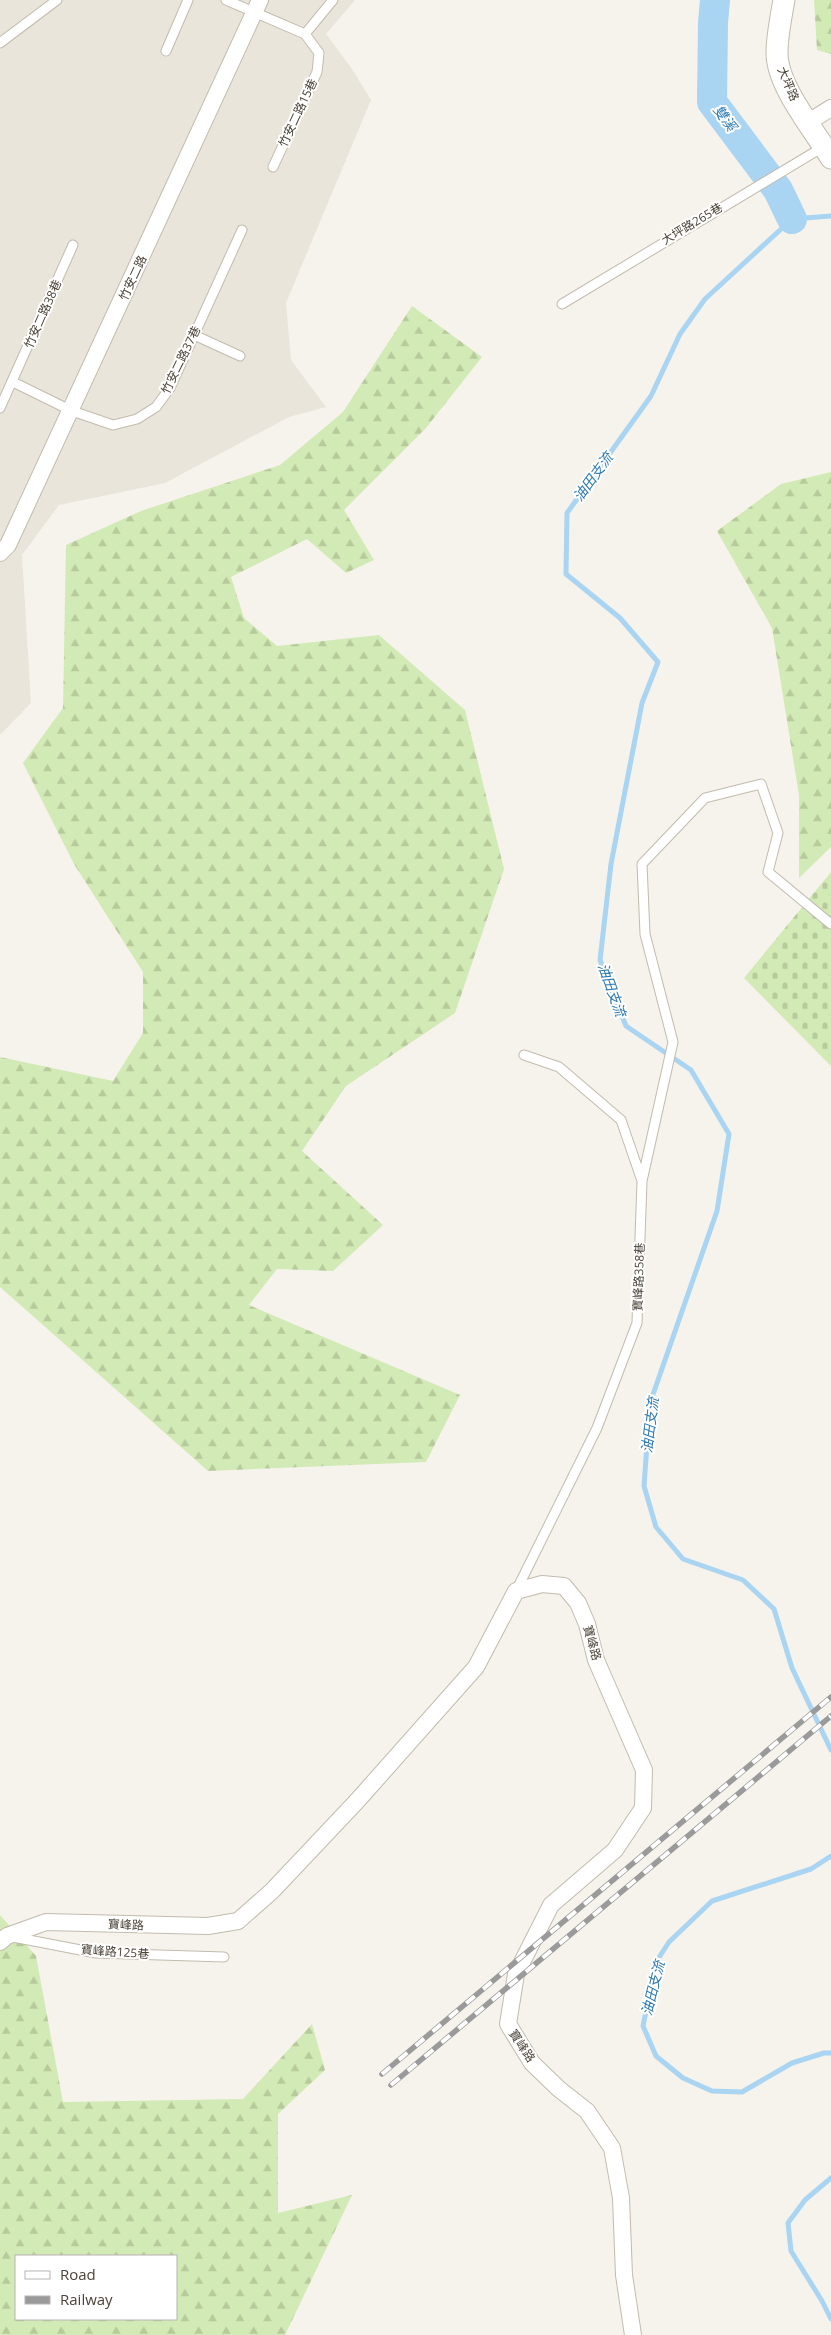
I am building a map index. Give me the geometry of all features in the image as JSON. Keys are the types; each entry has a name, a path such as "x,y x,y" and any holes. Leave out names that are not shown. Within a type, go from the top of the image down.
{"street":[{"name":"大坪路","path":"784,0 777,54 781,72 807,123 827,152"},
{"name":"竹安二路","path":"0,553 8,545 72,411 258,6"},
{"path":"807,123 831,108"},
{"name":"寶峰路","path":"4,1939 46,1922 208,1926 238,1921 272,1891 350,1808 476,1667 516,1591 542,1584 564,1586 578,1603 587,1624 596,1660 644,1770 644,1808 615,1850 551,1905 516,1974 508,2024 532,2063 559,2089 588,2111 612,2148 621,2198 624,2276 633,2335"}],"lane":[{"path":"0,44 57,0"},
{"path":"166,51 188,0"},
{"name":"竹安二路15巷","path":"226,0 258,6 304,34 319,53 317,72 273,167"},
{"path":"304,34 333,0"},
{"name":"大坪路265巷","path":"562,304 714,211 827,152"},
{"name":"竹安二路37巷","path":"72,411 113,425 137,419 156,407 170,388 242,230"},
{"name":"竹安二路38巷","path":"0,408 73,245"},
{"path":"194,335 240,356"},
{"path":"13,382 72,411"},
{"path":"642,1181 673,1042 645,934 642,864 706,798 761,784 778,833 768,872 831,924"},
{"name":"寶峰路358巷","path":"516,1591 597,1428 637,1322 642,1181 621,1120 559,1067 524,1055"},
{"name":"寶峰路125巷","path":"4,1939 96,1953 224,1958"}],"shaded area":[{"path":"0,0 355,0 326,34 352,69 371,100 286,303 291,360 326,407 289,417 165,483 59,505 22,555 31,703 0,735"}],"green space":[{"path":"814,0 831,0 831,54 817,50"},
{"path":"412,306 482,357 426,428 344,510 374,560 346,573 307,539 231,577 244,618 277,646 379,635 465,710 504,869 455,1013 346,1086 302,1151 383,1225 333,1271 277,1269 249,1305 460,1395 426,1462 208,1471 0,1287 0,1057 113,1081 143,1033 143,972 74,864 23,763 63,708 66,545 141,511 280,465 343,412"},
{"path":"831,472 831,847 799,878 799,795 772,628 717,531 781,484"},
{"path":"831,872 831,1066 744,978"},
{"path":"0,1915 36,1956 63,2102 243,2099 312,2024 325,2070 278,2114 278,2213 352,2195 285,2335 0,2335"}],"waterway":[{"name":"雙溪","path":"715,0 712,102 778,190 792,219"},
{"name":"油田支流","path":"831,216 792,219 705,299 680,334 651,396 567,513 566,574 620,618 658,662 642,703 611,864 600,960 626,1026 691,1070 729,1134 717,1211 650,1403 644,1486 656,1527 683,1559 743,1580 774,1609 792,1668 831,1750"},
{"name":"油田支流","path":"831,1856 811,1869 712,1901 669,1942 656,1962 643,2026 656,2056 683,2078 712,2091 742,2092 792,2063 824,2053 831,2053"},
{"name":"油田支流","path":"831,2178 805,2200 788,2223 791,2251 831,2319"}],"railway":[{"path":"382,2074 831,1697"},
{"path":"391,2085 831,1716"}]}
